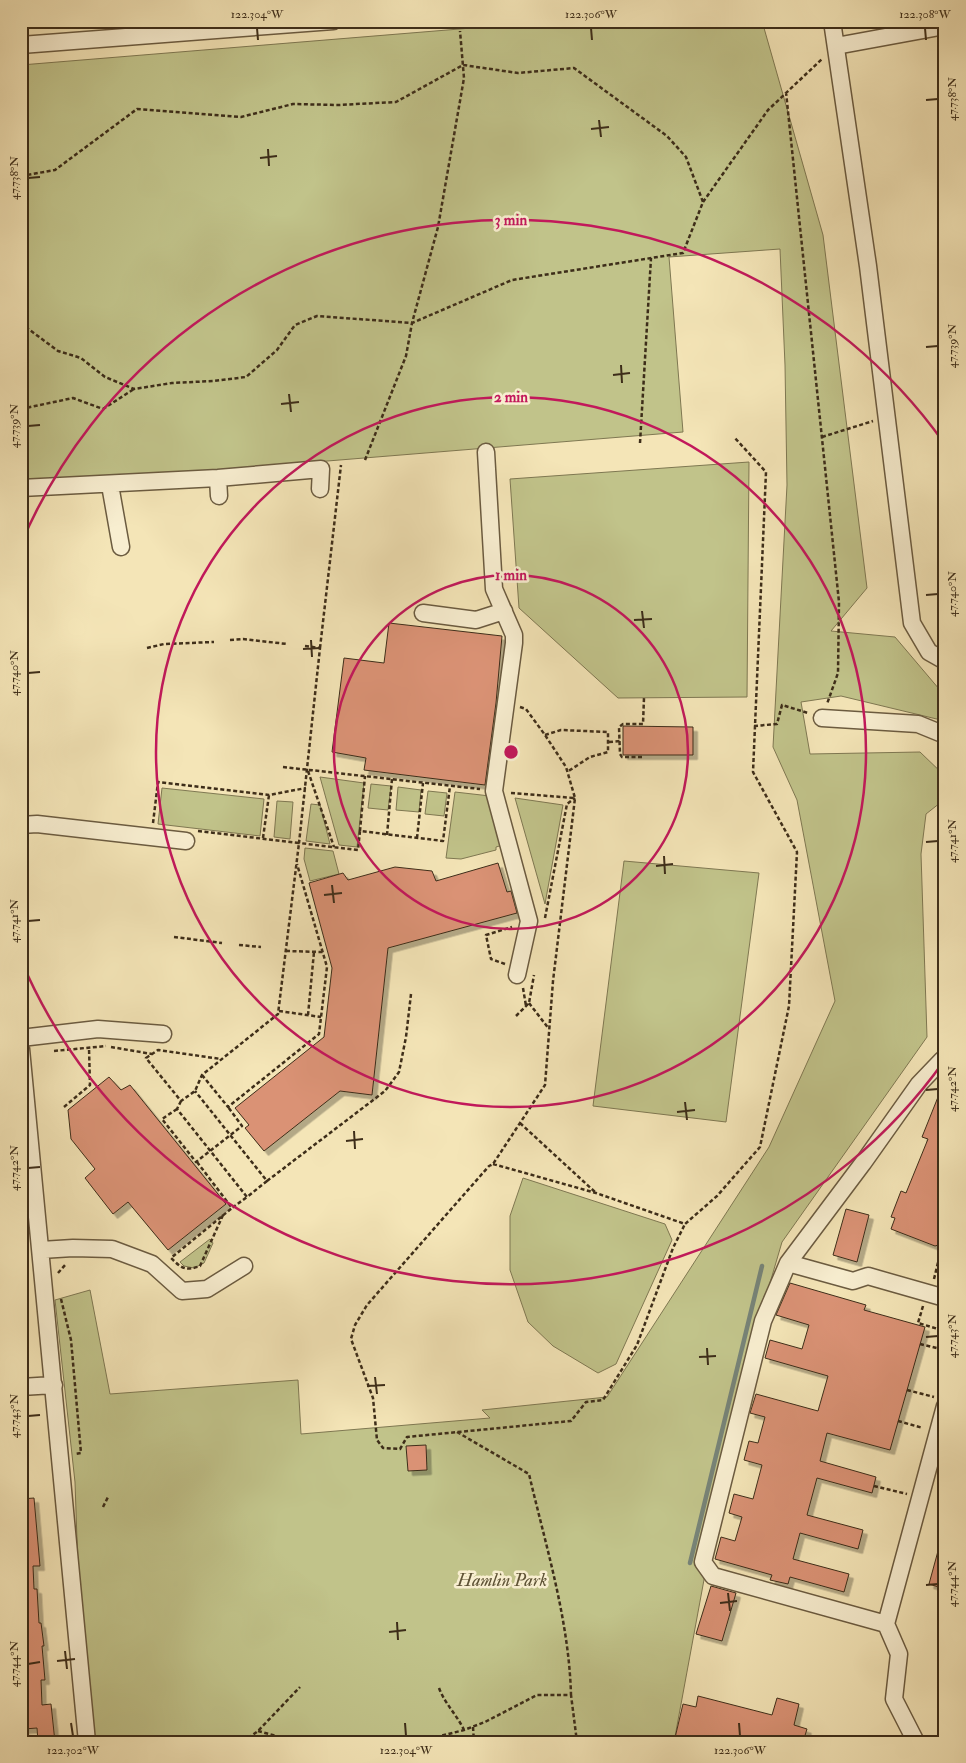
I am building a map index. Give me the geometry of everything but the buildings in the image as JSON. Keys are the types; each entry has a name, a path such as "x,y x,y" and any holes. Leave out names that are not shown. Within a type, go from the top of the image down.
{"street":[{"path":"21,45 161,28 333,21"},
{"path":"832,21 868,266 912,623 929,652 945,661"},
{"path":"836,46 945,26"},
{"path":"486,452 494,590 514,635 494,791 529,921 517,975"},
{"path":"21,488 110,485 321,469 320,489"},
{"path":"218,478 219,496"},
{"path":"110,485 121,547"},
{"path":"423,613 476,620 504,611"},
{"path":"822,718 918,724 945,735"},
{"path":"21,825 37,824 188,836"},
{"path":"21,1038 98,1029 163,1034"},
{"path":"21,1049 87,1742"},
{"path":"886,1624 713,1576 703,1562 763,1322 788,1263 919,1084 945,1059"},
{"path":"41,1250 73,1248 112,1249 152,1264 182,1291 207,1289 244,1266"},
{"path":"788,1263 854,1281 868,1276 945,1298"},
{"path":"21,1387 54,1385"},
{"path":"916,1742 894,1699 899,1654 886,1624 940,1402"}],"path":[{"path":"364,460 406,356 412,323 438,227 464,78 460,32"},
{"path":"21,409 73,398 103,409 134,390 172,383 246,377 277,350 295,326 316,316 412,323 512,280 683,253 703,202 768,110 836,46"},
{"path":"21,176 55,170 137,109 241,118 293,104 338,105 396,102 463,65 518,73 574,68 667,136 686,157 703,202"},
{"path":"754,726 776,724 782,705 822,718 838,673 839,602 786,92"},
{"path":"640,443 651,258"},
{"path":"21,298 27,328 58,351 81,358 105,377 134,390"},
{"path":"822,436 886,416"},
{"path":"506,701 526,709 545,735 567,772 576,798 553,981 545,1085 493,1164 489,1166 367,1305 355,1325 351,1340 374,1398 377,1440 383,1448 400,1449 407,1437 571,1422 586,1402 603,1400 637,1345 672,1248 685,1224 717,1196 760,1147 790,1006 797,852 753,772 766,472 734,437"},
{"path":"232,1208 162,1118 176,1109 182,1101 195,1091 202,1074 278,1014 279,1011 306,788 341,465"},
{"path":"230,640 243,639 287,644"},
{"path":"147,648 164,644 214,642"},
{"path":"304,646 320,648"},
{"path":"642,756 622,757 620,754 619,727 623,724 643,724 644,698"},
{"path":"545,735 561,730 608,732 608,752 590,757 567,772"},
{"path":"608,742 620,741"},
{"path":"283,767 494,791"},
{"path":"308,770 334,847"},
{"path":"188,836 263,838 358,850 365,776"},
{"path":"387,834 392,779"},
{"path":"153,826 158,782 269,795 306,788"},
{"path":"418,838 423,783"},
{"path":"360,831 443,840 450,786"},
{"path":"513,802 511,792 576,798"},
{"path":"263,838 269,795"},
{"path":"544,926 567,804 576,798"},
{"path":"228,1107 319,1034 327,967 296,863"},
{"path":"541,908 546,916"},
{"path":"174,937 222,944"},
{"path":"239,945 261,947"},
{"path":"286,950 323,952"},
{"path":"308,1015 314,952"},
{"path":"516,1016 529,1003 534,974"},
{"path":"223,1215 200,1266 191,1269 181,1268 171,1258 223,1215 247,1196 385,1091 399,1072 406,1037 411,994"},
{"path":"529,1003 549,1029"},
{"path":"279,1011 321,1016"},
{"path":"52,1051 109,1046 152,1054"},
{"path":"64,1107 90,1085 89,1048"},
{"path":"182,1101 146,1058 158,1050 221,1060"},
{"path":"196,1162 242,1126 202,1074"},
{"path":"195,1091 267,1181"},
{"path":"176,1109 247,1196"},
{"path":"520,1123 596,1194"},
{"path":"493,1164 596,1194 685,1224"},
{"path":"933,1283 942,1246 945,1245"},
{"path":"56,1275 71,1260"},
{"path":"60,1294 72,1340 81,1453 61,1455"},
{"path":"924,1306 918,1323 945,1331"},
{"path":"920,1344 945,1350"},
{"path":"907,1390 940,1402"},
{"path":"898,1421 926,1429"},
{"path":"457,1432 528,1474 562,1618 570,1666 571,1695 577,1742"},
{"path":"874,1486 908,1494"},
{"path":"103,1507 108,1497"},
{"path":"243,1742 258,1731 300,1687"},
{"path":"439,1688 444,1701 457,1716 464,1730"},
{"path":"418,1742 464,1730 485,1722 536,1695 571,1695"},
{"path":"474,1726 474,1742"},
{"path":"258,1731 298,1742"}],"green space":[{"name":"Hamlin Park","path":"557,21 762,21 823,235 867,588 831,631 895,637 945,696 945,721 841,696 801,702 810,754 920,752 945,776 945,799 926,814 921,854 927,1037 782,1242 740,1385 674,1742 87,1742 82,1685 75,1482 55,1300 90,1290 110,1394 298,1380 301,1434 490,1418 482,1410 607,1397 769,1147 835,1001 797,800 773,747 787,485 785,365 780,249 669,257 683,432 21,486 21,65"},
{"path":"749,462 747,697 618,698 519,608 510,479"},
{"path":"320,777 364,783 357,847 339,845"},
{"path":"371,784 391,786 388,810 368,808"},
{"path":"398,787 421,790 419,812 396,810"},
{"path":"162,788 264,799 260,836 158,824"},
{"path":"428,791 447,793 444,816 425,814"},
{"path":"455,792 490,796 503,845 496,847 496,850 461,859 446,858"},
{"path":"515,798 563,805 545,904"},
{"path":"277,801 293,802 290,839 274,837"},
{"path":"311,804 320,805 330,844 306,841"},
{"path":"305,848 333,851 339,874 310,881 304,859"},
{"path":"624,861 759,873 726,1122 593,1106"},
{"path":"523,1178 665,1224 672,1240 616,1364 598,1373 553,1346 528,1322 510,1270 510,1216"},
{"path":"210,1239 213,1243 204,1263 194,1268 184,1266 180,1262"}],"waterway":[{"path":"690,1563 762,1266"}]}
